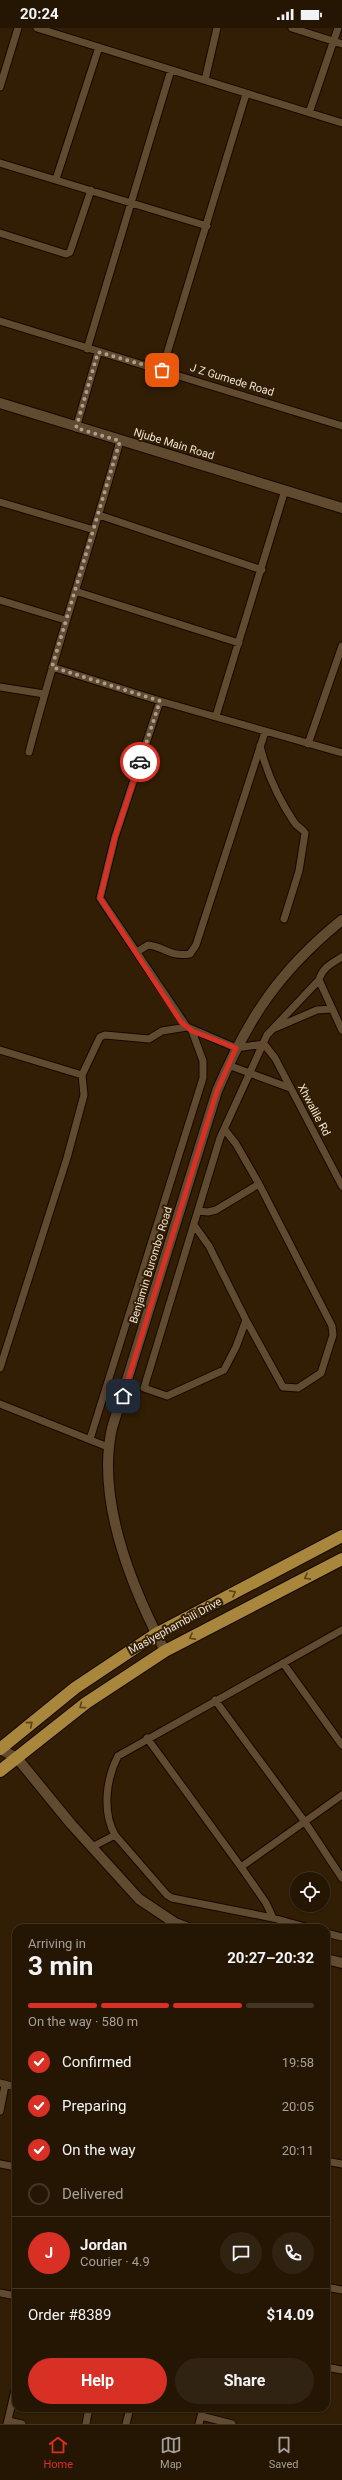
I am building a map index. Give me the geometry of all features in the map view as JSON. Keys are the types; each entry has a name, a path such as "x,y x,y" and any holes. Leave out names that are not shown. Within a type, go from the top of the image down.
{"main road":[{"name":"Masiyephambili Drive","path":"0,1749 74,1688 156,1634 342,1536"},
{"name":"Masiyephambili Drive","path":"0,1771 86,1703 165,1651 342,1559"}],"street":[{"path":"0,88 18,28"},
{"path":"38,28 342,123"},
{"path":"205,80 217,28"},
{"path":"292,28 342,44"},
{"path":"309,113 338,28"},
{"path":"56,179 99,47"},
{"path":"87,349 170,70"},
{"path":"162,370 246,94"},
{"path":"0,163 207,226"},
{"path":"0,233 66,254 70,252 91,190"},
{"name":"J Z Gumede Road","path":"0,321 87,349 162,370 342,426"},
{"path":"76,428 98,352"},
{"name":"Njube Main Road","path":"0,403 76,428 342,508"},
{"path":"29,752 65,620 99,514 120,441"},
{"path":"216,716 262,570 285,490"},
{"path":"0,502 94,530"},
{"path":"99,514 262,570"},
{"path":"75,591 239,643"},
{"path":"0,600 65,620"},
{"path":"308,744 342,646"},
{"path":"52,667 160,701 342,753"},
{"path":"334,671 342,673"},
{"path":"0,687 44,694"},
{"path":"90,1439 203,1078 203,1061 190,1029 137,952 113,921 100,898 115,837 160,701"},
{"path":"137,952 148,945 170,955 190,954 196,945 265,732"},
{"path":"260,746 267,773 278,795 295,824 305,833 300,871 284,919"},
{"name":"Benjamin Burombo Road","path":"165,1651 136,1590 120,1538 111,1498 108,1447 212,1107 228,1065 249,1024 274,987 302,956 342,920"},
{"path":"246,1320 236,1347 224,1370 167,1396 144,1388 217,1148 250,1074 272,1030 320,977 342,957"},
{"path":"320,977 331,1009 342,1030"},
{"path":"272,1030 311,1012 331,1009"},
{"path":"0,1368 67,1158 84,1095 82,1075 100,1038 105,1035 149,1039 162,1031 190,1029 236,1048 264,1044"},
{"name":"Xhwalile Rd","path":"264,1044 275,1058 342,1186"},
{"path":"0,1050 82,1075"},
{"path":"228,1065 290,1088"},
{"path":"194,1225 209,1246 246,1320 283,1387 298,1388 321,1373 333,1330 259,1184 236,1144 225,1130"},
{"path":"198,1211 208,1212 216,1210 259,1184"},
{"path":"0,1404 108,1447"},
{"path":"295,1924 273,1918 172,1898 167,1895 115,1835 109,1824 108,1786 113,1765 118,1756 147,1738 342,1630"},
{"path":"283,1663 341,1741"},
{"path":"215,1700 305,1822 342,1878"},
{"path":"147,1738 241,1867 266,1903 273,1918"},
{"path":"0,1749 17,1758 92,1847 139,1899 169,1919 180,1924"},
{"path":"241,1867 342,1795"},
{"path":"92,1847 115,1835"},
{"path":"330,1934 342,1937"},
{"path":"330,1960 342,1963"},
{"path":"0,2111 3,2084"},
{"path":"330,2163 342,2164"},
{"path":"0,2164 12,2166"},
{"path":"330,2288 342,2290"},
{"path":"0,2293 12,2295"},
{"path":"330,2368 342,2370"},
{"path":"12,2404 8,2422 22,2424"},
{"path":"86,2424 88,2412"},
{"path":"126,2424 129,2412"},
{"path":"199,2424 202,2412"},
{"path":"201,2416 232,2424"}],"way so far":[{"path":"140,762 160,701 52,667 120,441 76,428 98,352 162,370"}],"route":[{"path":"123,1396 217,1091 236,1048 192,1031 181,1022 137,952 113,921 101,902 100,898 103,876 140,762"}]}
